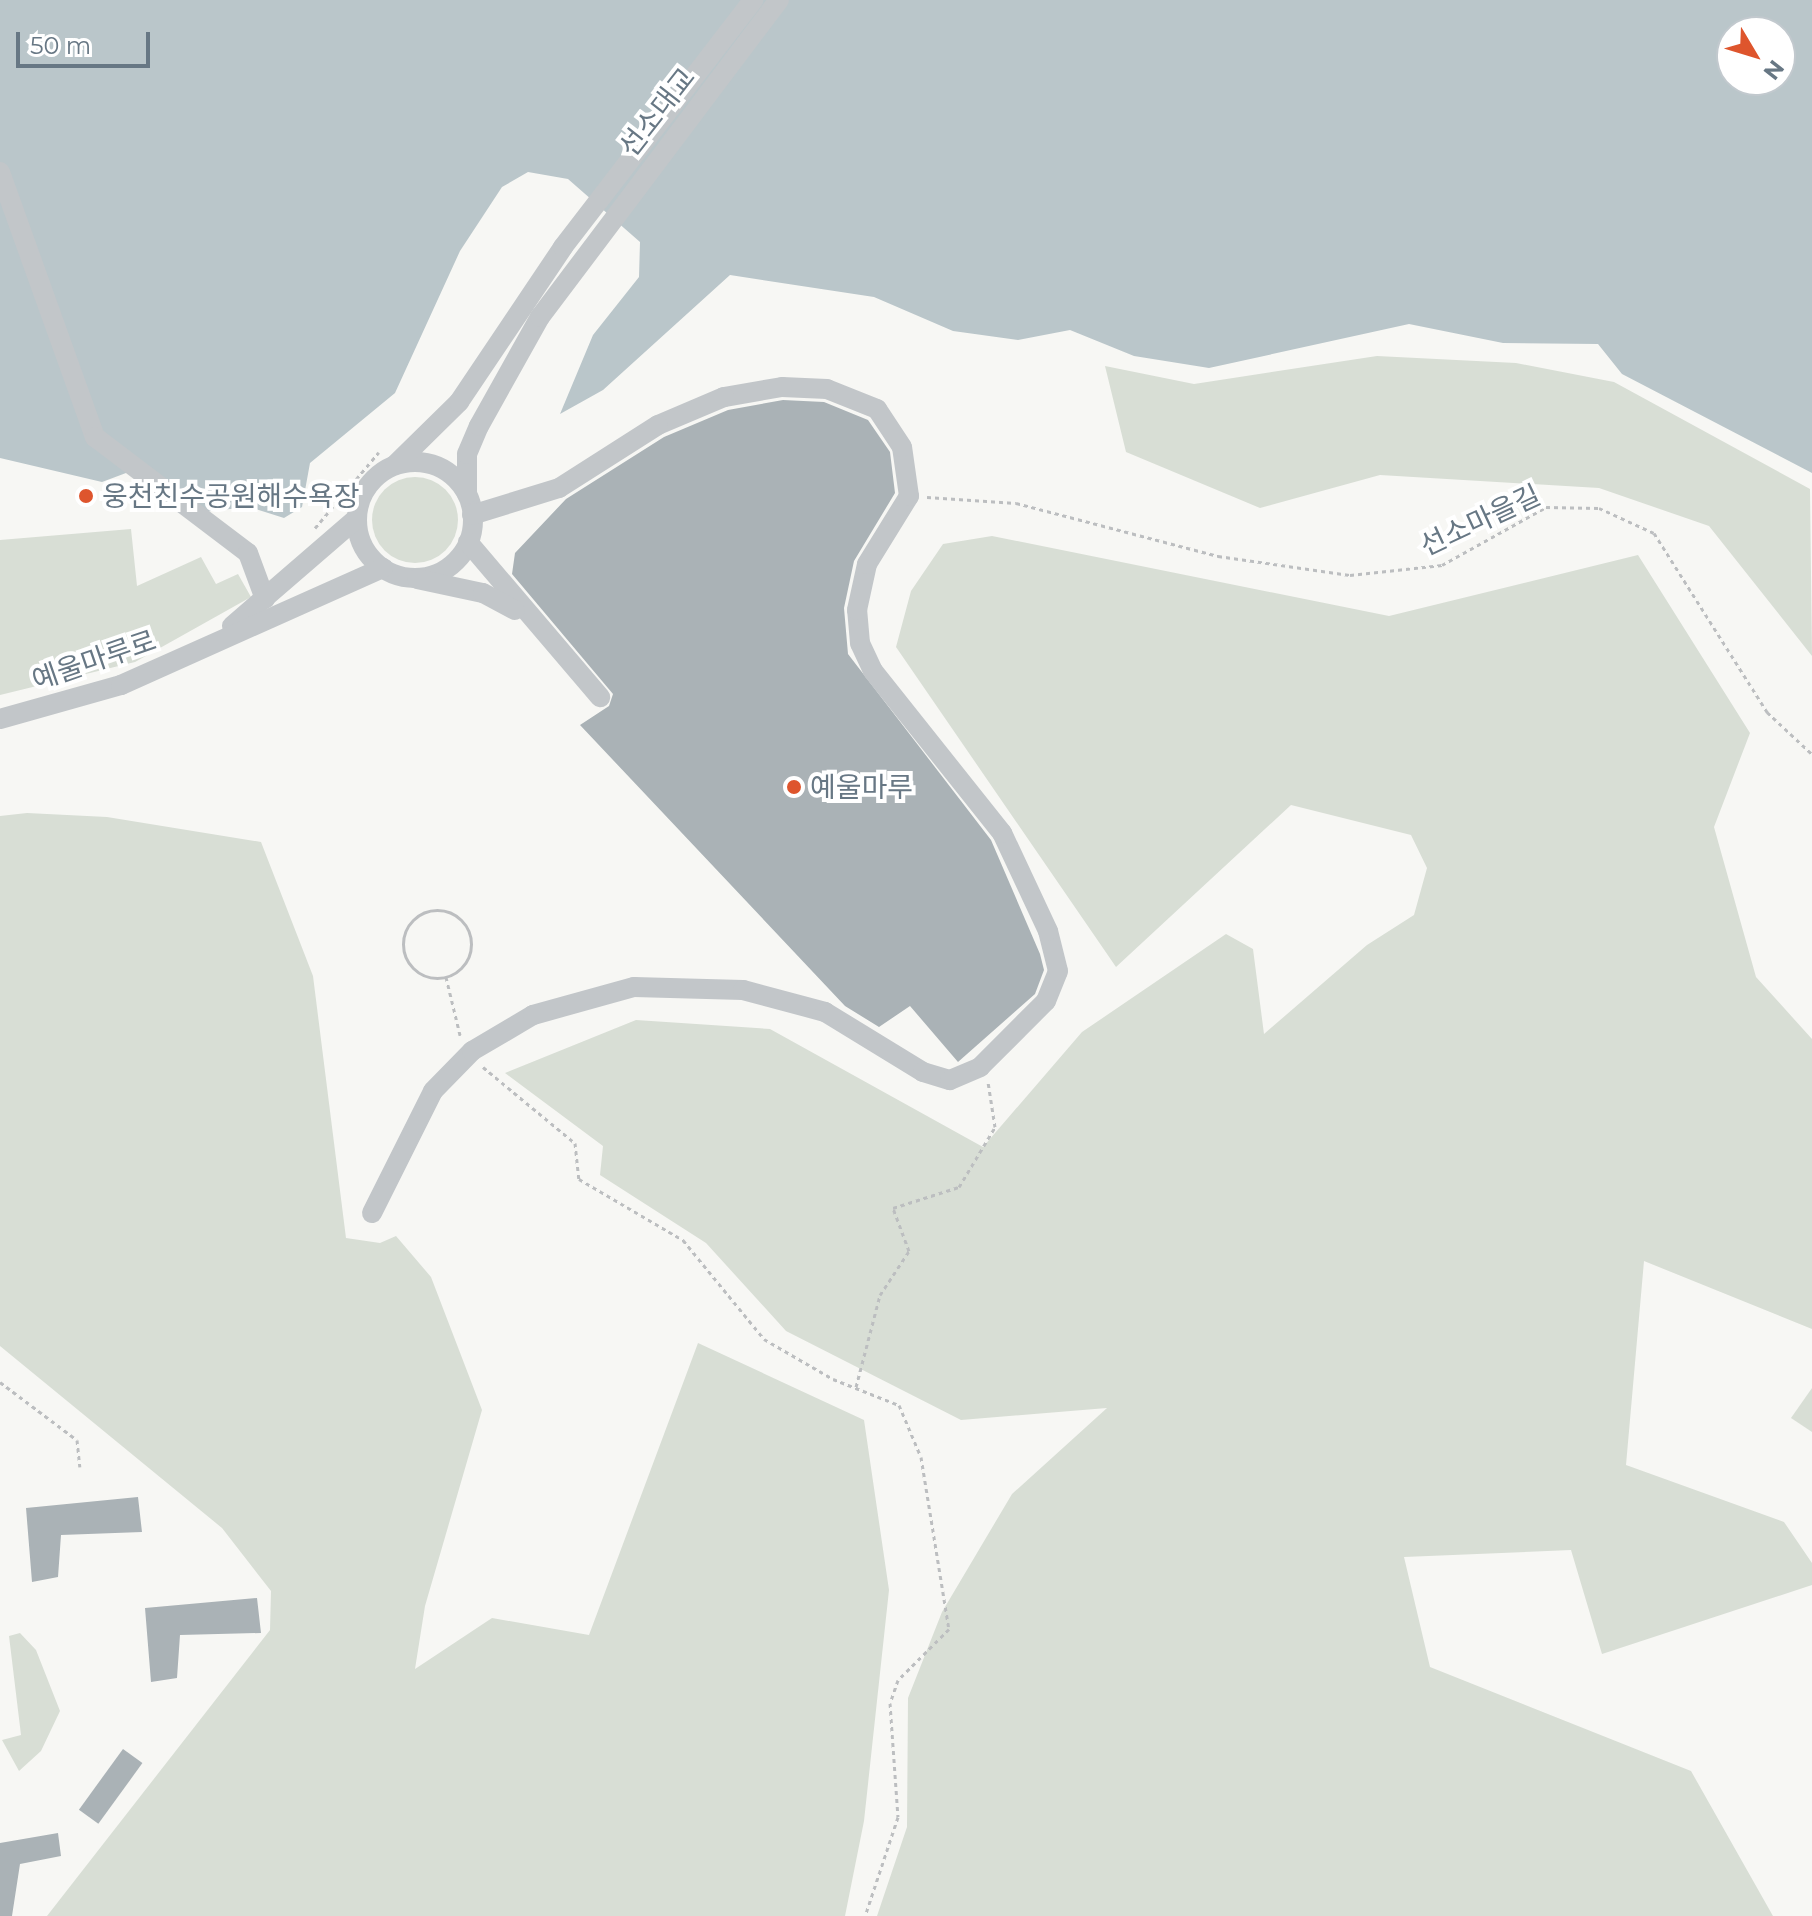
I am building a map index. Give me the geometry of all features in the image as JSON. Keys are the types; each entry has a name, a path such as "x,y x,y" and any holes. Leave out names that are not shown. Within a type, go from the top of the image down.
{"street":[{"name":"선소대교","path":"571,252 753,0"},
{"name":"선소대교","path":"571,252 779,0"},
{"path":"0,172 95,437 248,553 265,599"},
{"path":"203,648 265,599 357,518 372,480 395,465 459,402 571,252"},
{"path":"409,577 448,567 468,542 472,515 467,494 467,454 491,398 571,252"},
{"path":"372,1213 416,1140 433,1091 472,1051 533,1015 578,999 691,984 825,1012 936,1077 950,1080 980,1067 1046,1001 1056,952 1002,833 873,671 860,643 857,610 867,564 909,496 902,447 882,413 838,391 782,387 710,401 658,425 559,488 472,515"},
{"path":"395,465 437,466 467,494"},
{"path":"357,518 366,552 383,568 409,577 483,593 522,614"},
{"path":"468,542 522,614 600,697"},
{"path":"203,648 383,568"},
{"name":"예울마루로","path":"0,719 121,685 203,648"}],"path":[{"name":"선소마을길","path":"909,496 1016,503 1218,556 1350,575 1442,565 1546,507 1599,508 1654,533 1767,712 1812,754"},
{"path":"432,911 454,915 469,932 469,954 446,977 414,971 403,951 406,929 432,911"},
{"path":"446,977 451,1016 472,1051 488,1075 575,1143 573,1152 579,1179 683,1240 764,1339 856,1387 899,1405 921,1457 949,1629 898,1680 890,1703 898,1817 865,1916"},
{"path":"856,1387 880,1295 909,1251 893,1208 959,1187 995,1127 994,1094 980,1067"},
{"path":"0,1382 77,1440 80,1467"}],"shaded area":[{"path":"0,0 1812,0 1812,473 1622,374 1598,344 1503,343 1409,324 1209,368 1134,356 1070,330 1018,340 953,331 874,297 730,275 603,390 560,414 593,335 639,277 640,242 568,179 528,172 502,187 460,251 395,393 310,463 302,507 284,518 249,507 202,512 134,470 102,482 0,458"},
{"path":"1377,356 1516,363 1614,382 1810,489 1812,656 1709,526 1599,488 1380,475 1260,508 1126,452 1105,366 1194,384"},
{"path":"415,477 431,481 445,490 454,504 458,520 454,536 445,550 431,559 415,563 399,559 385,550 376,536 372,520 376,504 385,490 399,481"},
{"path":"131,529 137,586 201,557 216,584 238,574 251,597 135,662 0,695 0,540"},
{"path":"992,536 1389,616 1638,555 1750,733 1714,827 1756,977 1812,1039 1812,1329 1644,1261 1626,1465 1784,1522 1812,1563 1812,1585 1602,1654 1571,1550 1404,1557 1430,1667 1691,1771 1773,1916 877,1916 907,1827 908,1698 942,1612 1012,1494 1107,1408 961,1420 786,1331 706,1243 600,1175 603,1146 505,1073 636,1020 770,1029 983,1147 1082,1032 1226,934 1253,949 1264,1034 1367,945 1414,915 1427,868 1411,835 1291,805 1116,967 896,647 911,591 943,544"},
{"path":"27,813 107,817 261,842 313,976 346,1238 380,1243 396,1236 431,1277 482,1410 425,1606 415,1669 492,1618 589,1635 698,1343 864,1420 889,1590 864,1821 845,1916 47,1916 270,1630 271,1591 222,1528 0,1346 0,816"},
{"path":"1812,1388 1812,1432 1791,1418"},
{"path":"20,1633 36,1650 60,1711 41,1751 19,1771 2,1740 21,1735 9,1636"}],"building":[{"name":"예울마루","path":"783,400 824,402 868,420 890,452 895,493 854,561 844,608 848,654 991,840 1040,954 1044,970 1035,994 958,1062 910,1006 879,1027 845,1006 580,725 609,706 613,694 512,574 515,553 566,499 664,437 728,410"},
{"path":"138,1497 142,1532 61,1535 58,1577 32,1582 26,1508"},
{"path":"257,1598 261,1633 180,1635 177,1678 151,1682 145,1608"},
{"path":"123,1749 142,1763 98,1824 79,1810"},
{"path":"58,1833 61,1856 20,1864 12,1916 0,1916 0,1843"}],"place":[{"name":"웅천친수공원해수욕장","path":"86,496"},
{"name":"예울마루","path":"794,787"}]}
